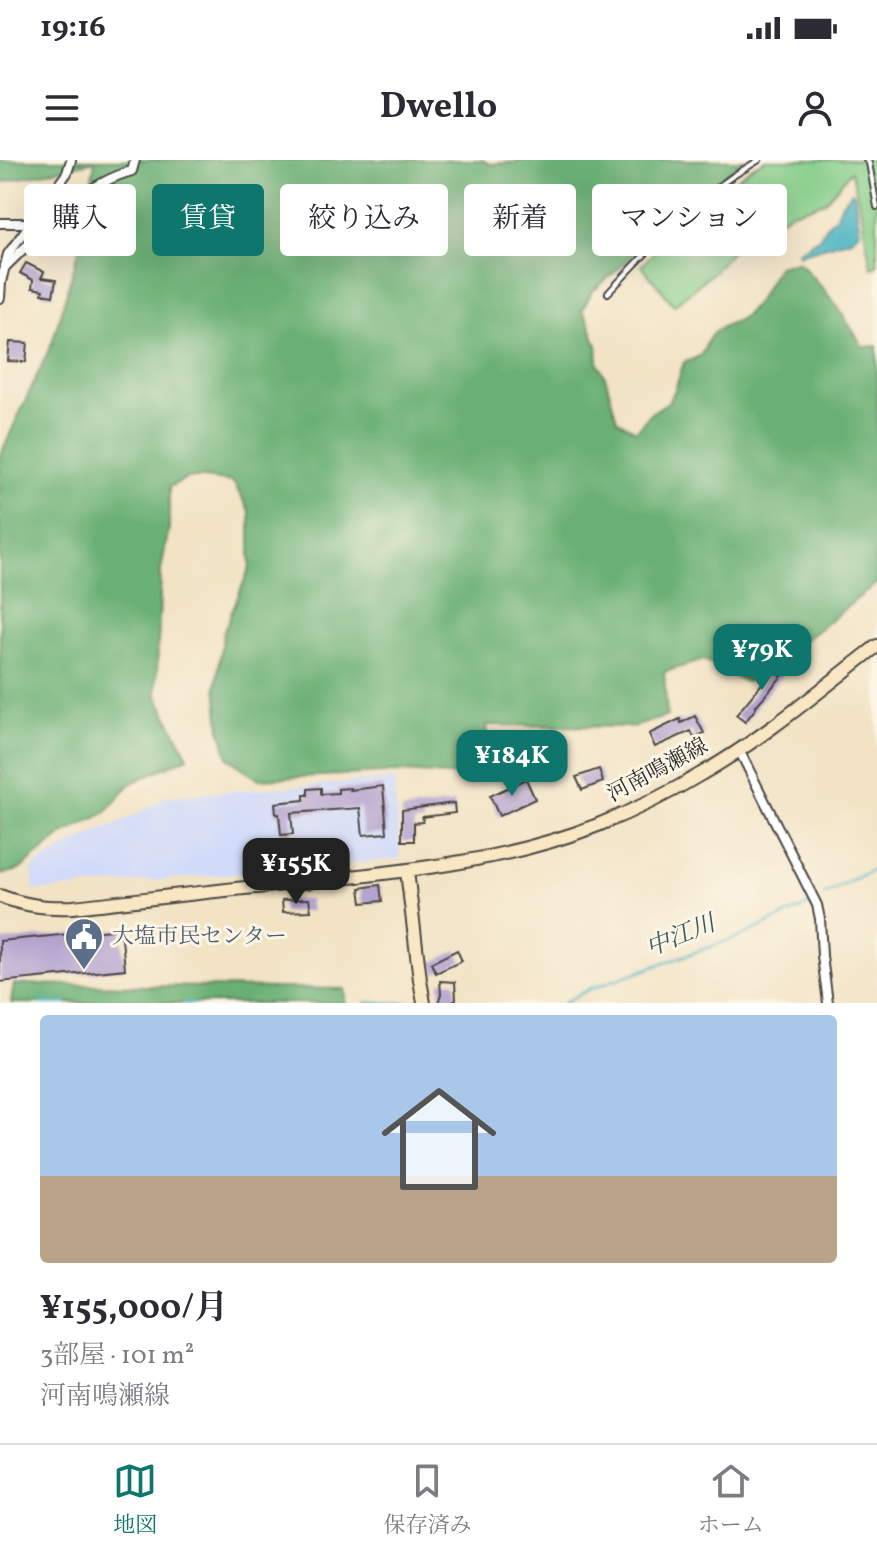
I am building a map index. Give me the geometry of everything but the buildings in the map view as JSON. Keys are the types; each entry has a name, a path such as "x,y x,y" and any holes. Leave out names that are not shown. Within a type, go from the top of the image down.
{"main road":[{"name":"河南鳴瀬線","path":"0,896 46,908 73,907 407,871 532,846 598,825 701,774 739,750 877,646"},
{"path":"407,871 424,1003"}],"street":[{"path":"59,184 71,160"},
{"path":"4,268 45,226 73,204 106,181 132,171 135,160"},
{"path":"0,223 24,223"},
{"path":"0,298 8,254 24,231"},
{"path":"739,750 817,905 828,1003"}],"lane":[{"path":"608,293 690,207 759,160"},
{"path":"866,160 877,207"}],"shaded area":[{"path":"394,779 400,859 34,891 32,868 74,842 136,815 168,796"}],"green space":[{"path":"0,160 482,160 490,164 518,160 745,160 714,184 592,184 592,256 632,256 592,292 582,310 597,345 598,362 617,420 636,431 651,413 668,402 684,362 702,353 716,330 747,313 778,266 799,261 836,304 863,347 877,346 877,555 874,560 877,564 877,583 746,682 704,660 664,672 667,716 634,727 486,725 491,778 403,772 258,779 228,758 220,728 216,686 224,631 250,567 250,512 233,482 187,478 169,487 169,528 161,570 156,694 188,757 131,783 105,813 63,834 19,870 0,875 0,456 52,343 77,256 136,256 136,184 91,184 95,161 0,183"},
{"path":"765,160 877,160 877,265 871,267 851,171 825,202 787,214 787,184 730,184"},
{"path":"650,256 727,256 674,305 641,266"},
{"path":"14,984 345,989 345,1003 11,1003"}],"water":[{"path":"852,192 860,231 851,239 799,254 798,251 819,237"}],"waterway":[{"name":"中江川","path":"824,895 877,867"},
{"name":"中江川","path":"564,1003 587,990 741,936 811,904"},
{"path":"40,1003 66,1003"},
{"path":"185,1003 193,1003"},
{"path":"365,1003 410,1003"}],"place":[{"name":"大塩市民センター","path":"84,971"}]}
